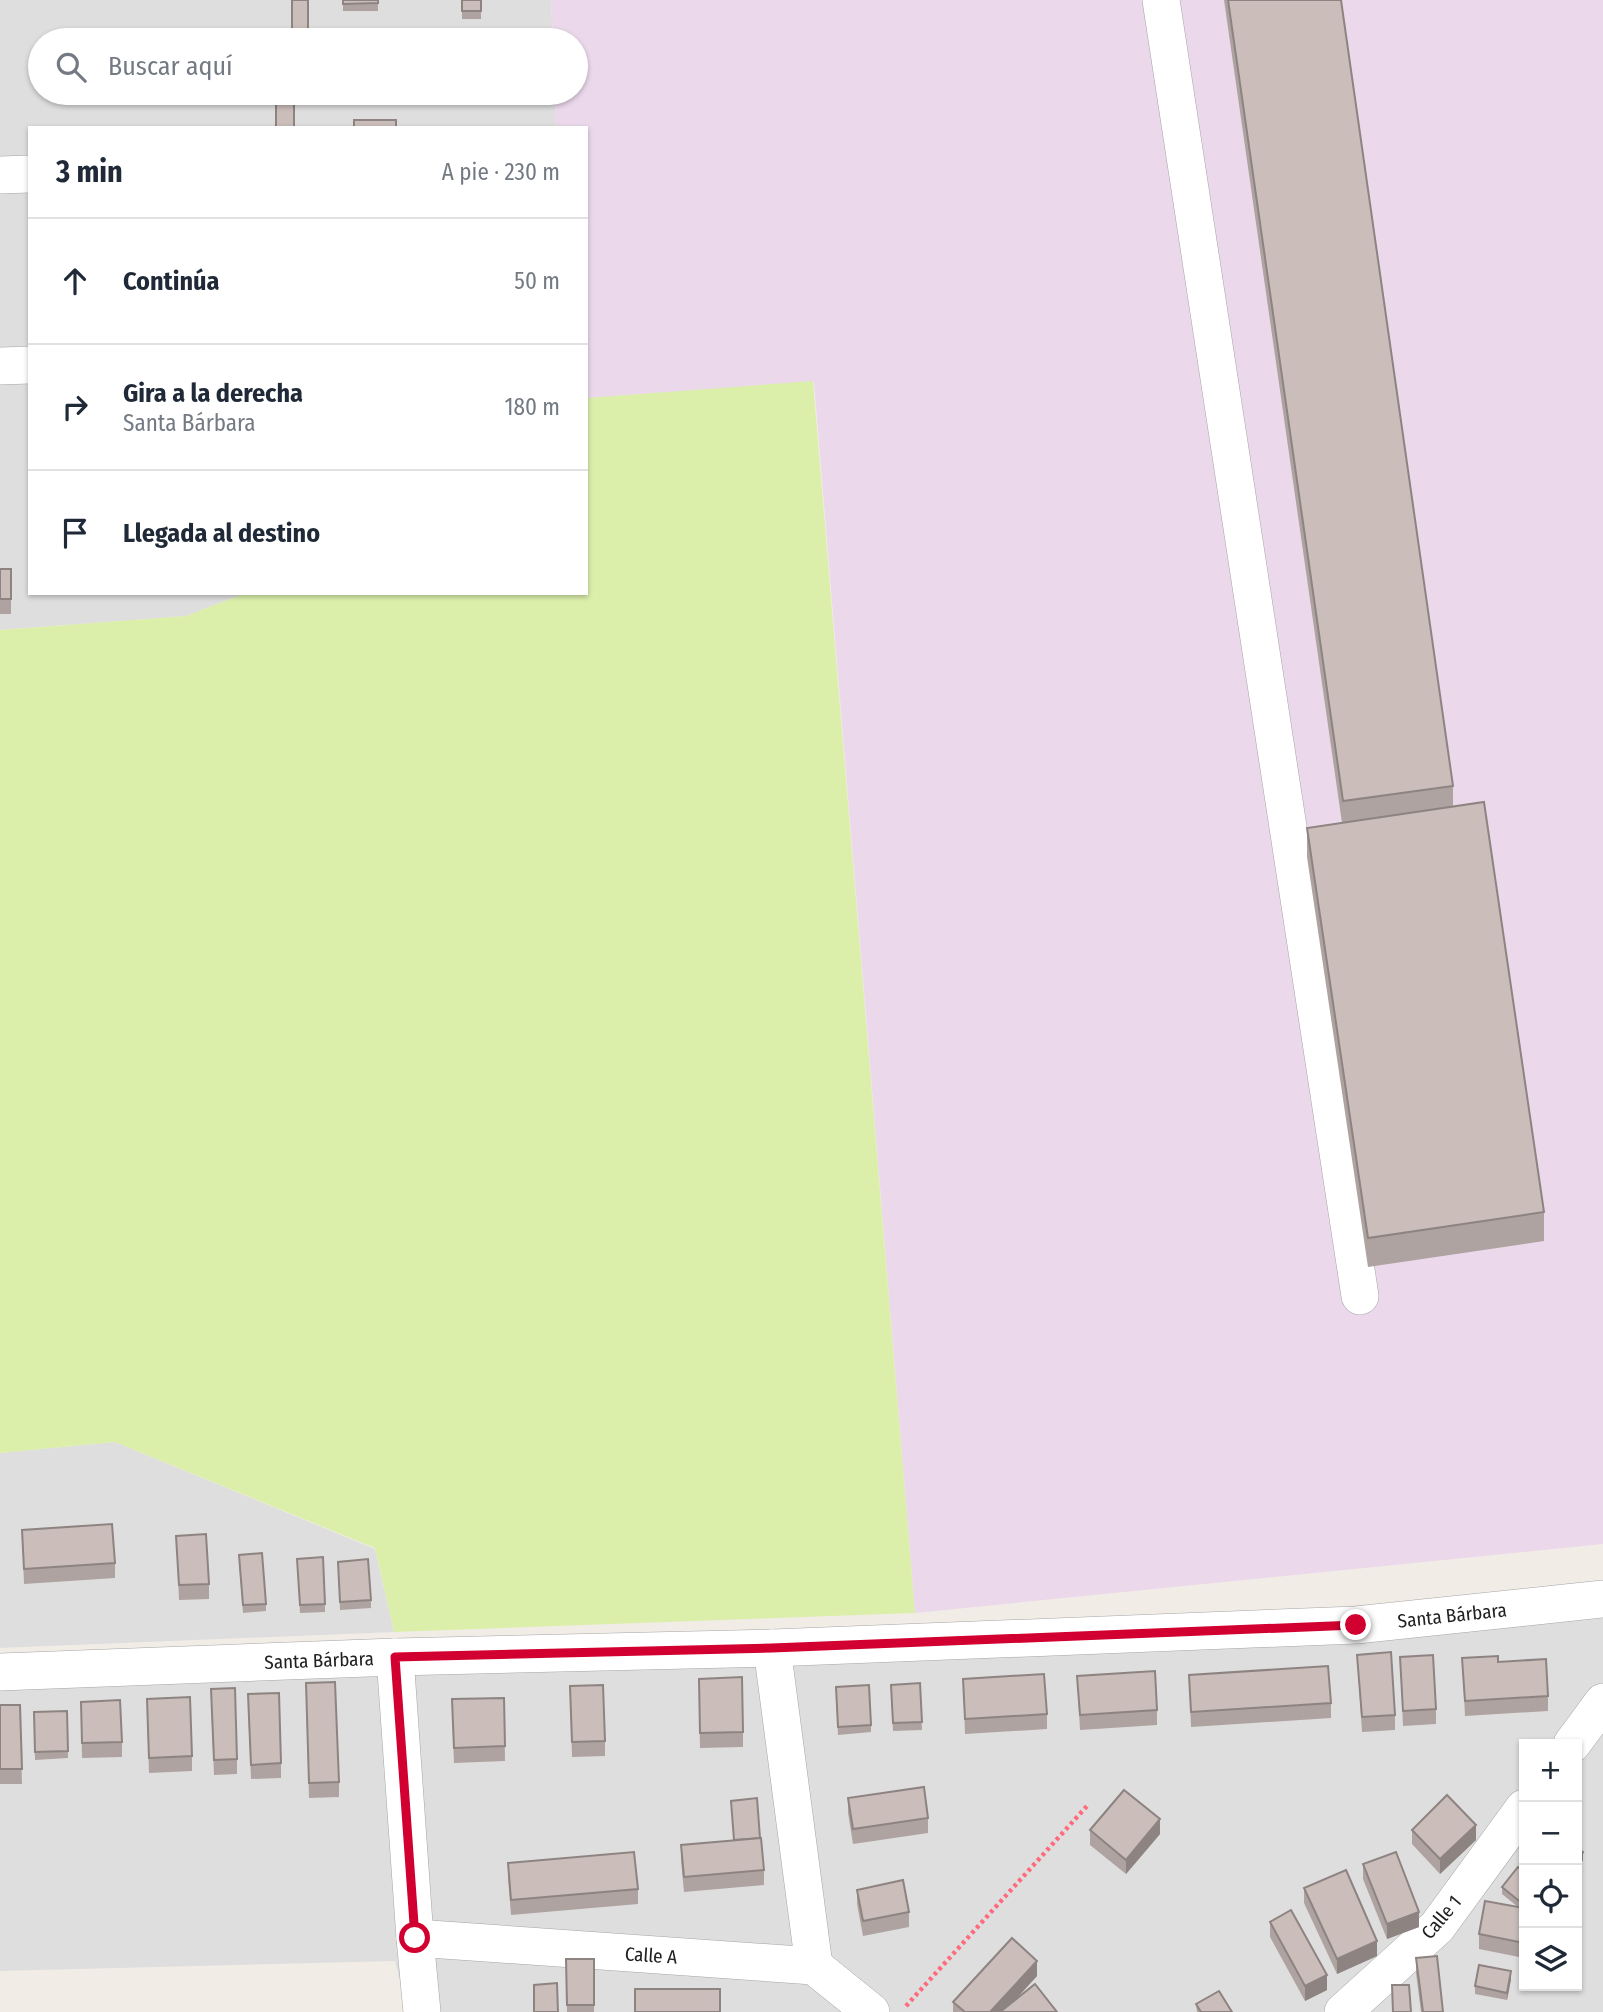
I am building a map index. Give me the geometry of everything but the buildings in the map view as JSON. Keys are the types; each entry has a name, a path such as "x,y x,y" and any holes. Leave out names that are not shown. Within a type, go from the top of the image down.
{"street":[{"path":"1161,0 1360,1296"},
{"path":"0,175 28,174"},
{"path":"0,366 28,365"},
{"name":"Santa Bárbara","path":"0,1672 395,1657 772,1648 1356,1625 1603,1599"},
{"path":"772,1648 814,1966 871,2012"},
{"path":"395,1657 422,2012"},
{"path":"1576,1739 1603,1702"},
{"name":"Calle 1","path":"1343,2012 1437,1927 1519,1815"},
{"name":"Calle A","path":"415,1938 814,1966"}],"path":[{"path":"900,2012 1087,1806"}],"shaded area":[{"path":"0,0 551,0 552,28 28,28 28,105 555,105 556,126 28,126 28,595 241,595 186,616 0,630"},
{"path":"551,0 1603,0 1603,1544 915,1613 814,382 588,398 588,126 556,126 555,105 588,105 588,28 552,28"},
{"path":"115,1442 375,1549 394,1632 0,1648 0,1453"},
{"path":"1603,1604 1603,2012 408,2012 395,1961 0,1971 0,1688"}],"green space":[{"path":"813,381 915,1613 394,1632 375,1548 115,1442 0,1453 0,630 186,616 241,595 588,595 588,398"}],"route":[{"path":"415,1938 395,1657 772,1648 1356,1625"}]}
